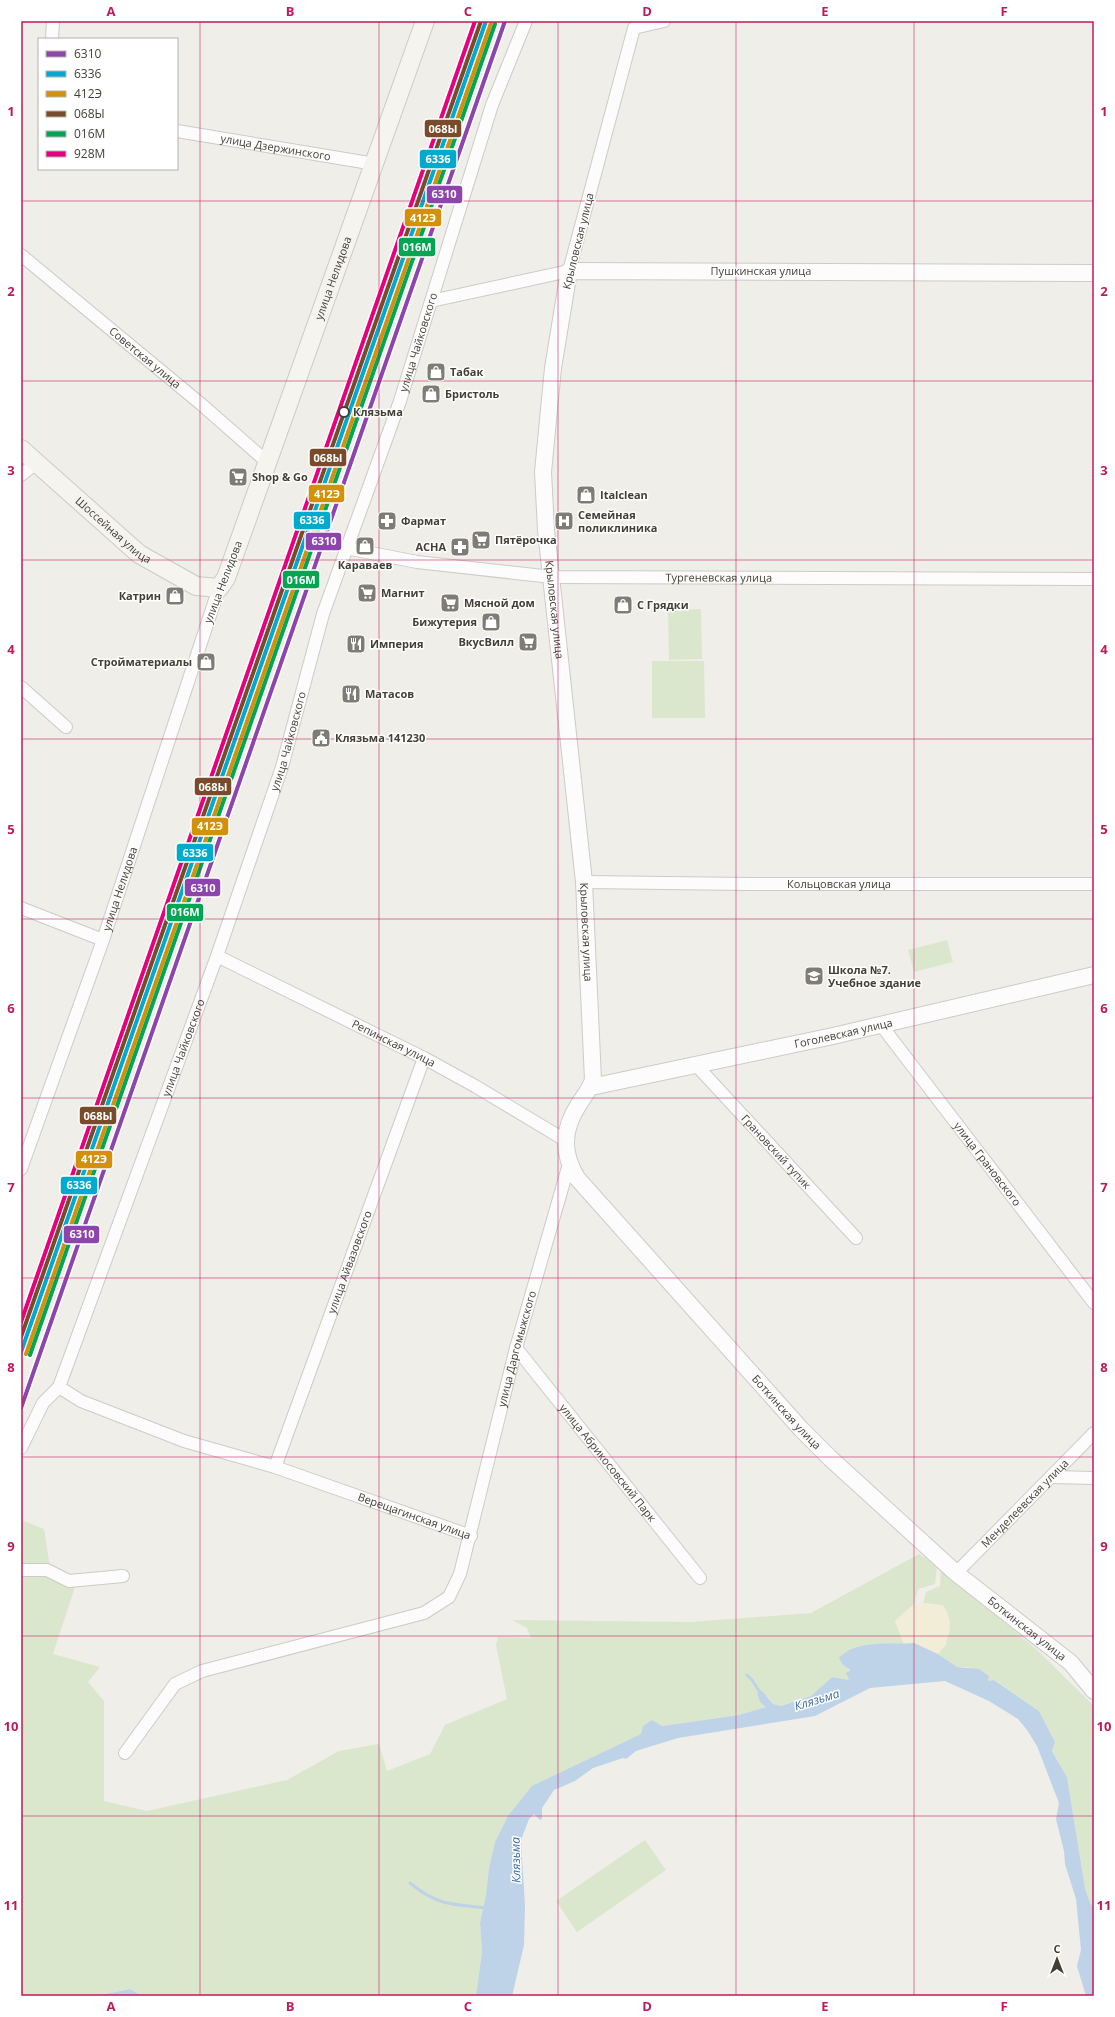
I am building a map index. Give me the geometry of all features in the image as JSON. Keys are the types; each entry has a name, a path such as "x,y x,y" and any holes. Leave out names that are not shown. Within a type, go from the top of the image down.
{"main road":[{"name":"улица Нелидова","path":"219,588 226,578 426,21"},
{"name":"Шоссейная улица","path":"21,449 139,554 196,586 219,588"}],"street":[{"path":"52,38 54,21"},
{"name":"улица Чайковского","path":"21,1448 43,1403 59,1387 217,956 282,767 323,614 400,401 492,105 526,21"},
{"name":"Крыловская улица","path":"591,1087 593,1080 584,882 546,530 543,472 553,368 569,270 634,28 664,21"},
{"name":"улица Дзержинского","path":"178,131 375,164"},
{"name":"Советская улица","path":"21,255 100,322 201,404 267,462"},
{"name":"Пушкинская улица","path":"431,301 569,270 1094,273"},
{"path":"21,475 36,463"},
{"name":"Тургеневская улица","path":"346,548 423,563 552,577 1094,579"},
{"name":"улица Нелидова","path":"21,1169 103,940 219,588"},
{"path":"21,687 66,727"},
{"name":"Кольцовская улица","path":"584,882 747,884 1094,884"},
{"path":"21,908 103,940"},
{"name":"Репинская улица","path":"217,956 424,1058 475,1086 565,1140"},
{"name":"Гоголевская улица","path":"591,1087 881,1025 1094,975"},
{"name":"улица Грановского","path":"881,1025 1094,1303"},
{"name":"улица Айвазовского","path":"275,1467 424,1058"},
{"name":"Грановский тупик","path":"696,1065 856,1238"},
{"name":"Боткинская улица","path":"591,1087 577,1106 565,1140 569,1164 577,1178 801,1429 830,1458 956,1573 1088,1676 1094,1691"},
{"name":"улица Даргомыжского","path":"471,1536 516,1348 569,1164"},
{"name":"улица Абрикосовский Парк","path":"516,1348 700,1578"},
{"name":"Верещагинская улица","path":"59,1387 81,1401 184,1442 275,1467 471,1536 460,1574 449,1597 424,1613 202,1671 175,1684 125,1753"},
{"name":"Менделеевская улица","path":"956,1573 1094,1433"},
{"path":"1051,1477 1094,1478"},
{"path":"21,1570 47,1570 69,1580 123,1576"}],"green space":[{"path":"701,609 702,659 669,660 668,610"},
{"path":"652,661 704,661 705,718 652,718"},
{"path":"947,940 953,962 914,972 908,950"},
{"path":"21,1520 44,1529 51,1574 75,1587 53,1654 100,1667 88,1682 104,1701 104,1801 147,1811 287,1780 339,1751 379,1744 387,1771 430,1754 445,1725 507,1699 496,1645 498,1637 531,1638 527,1628 512,1620 691,1622 811,1613 919,1554 937,1566 935,1584 918,1589 914,1604 895,1621 904,1644 862,1646 845,1652 852,1670 849,1680 832,1677 811,1696 781,1706 773,1704 768,1697 757,1693 760,1702 766,1707 739,1715 662,1726 602,1753 508,1816 495,1842 489,1868 486,1895 480,1923 482,1952 476,1996 142,1996 130,1989 95,1996 21,1996"},
{"path":"941,1569 1036,1649 1094,1706 1094,1908 1090,1903 1085,1888 1067,1777 1052,1750 1055,1742 1039,1711 995,1680 988,1681 968,1667 957,1667 938,1654 947,1643 923,1604 926,1592 940,1586"},
{"path":"645,1840 666,1870 577,1932 556,1901"}],"sand":[{"path":"926,1603 943,1605 949,1618 950,1630 946,1642 938,1654 914,1643 904,1644 895,1621 914,1604"}],"water":[{"path":"914,1643 938,1654 957,1667 979,1669 989,1676 988,1681 994,1680 1039,1711 1055,1742 1052,1751 1067,1777 1085,1888 1090,1903 1094,1908 1094,1996 1086,1996 1077,1966 1081,1950 1076,1899 1065,1864 1064,1851 1056,1819 1059,1803 1037,1746 1018,1719 989,1701 945,1681 870,1688 815,1716 678,1738 636,1751 626,1759 623,1758 593,1768 575,1781 554,1790 542,1808 542,1819 540,1820 534,1814 529,1819 521,1840 525,1906 524,1945 512,1996 476,1996 482,1952 480,1923 495,1842 508,1816 532,1786 641,1734 643,1726 652,1720 662,1726 739,1715 766,1707 760,1702 757,1693 762,1691 773,1704 781,1706 811,1696 832,1677 849,1680 846,1673 851,1670 843,1665 839,1658 854,1648 874,1644"},
{"path":"130,1989 142,1996 95,1996"}],"waterway":[{"path":"747,1675 761,1694"},
{"path":"410,1883 420,1891 446,1903 486,1908"}],"transit line":[{"name":"928М","path":"21,1322 475,21"},
{"name":"068Ы","path":"21,1337 481,21"},
{"name":"6336","path":"21,1352 486,21"},
{"name":"6310","path":"21,1408 505,21"},
{"name":"412Э","path":"26,1354 491,23"},
{"name":"016М","path":"30,1355 495,24"}],"place":[{"name":"Табак","path":"436,372"},
{"name":"Бристоль","path":"431,394"},
{"name":"Клязьма","path":"344,412"},
{"name":"Shop & Go","path":"238,477"},
{"name":"Italclean","path":"586,495"},
{"name":"Фармат","path":"387,521"},
{"name":"Семейная поликлиника","path":"564,521"},
{"name":"Пятёрочка","path":"481,540"},
{"name":"Караваев","path":"365,546"},
{"name":"АСНА","path":"460,547"},
{"name":"Магнит","path":"367,593"},
{"name":"Катрин","path":"175,596"},
{"name":"Мясной дом","path":"450,603"},
{"name":"С Грядки","path":"623,605"},
{"name":"Бижутерия","path":"491,622"},
{"name":"ВкусВилл","path":"528,642"},
{"name":"Империя","path":"356,644"},
{"name":"Стройматериалы","path":"206,662"},
{"name":"Матасов","path":"351,694"},
{"name":"Клязьма 141230","path":"321,738"},
{"name":"Школа №7. Учебное здание","path":"814,976"}]}
